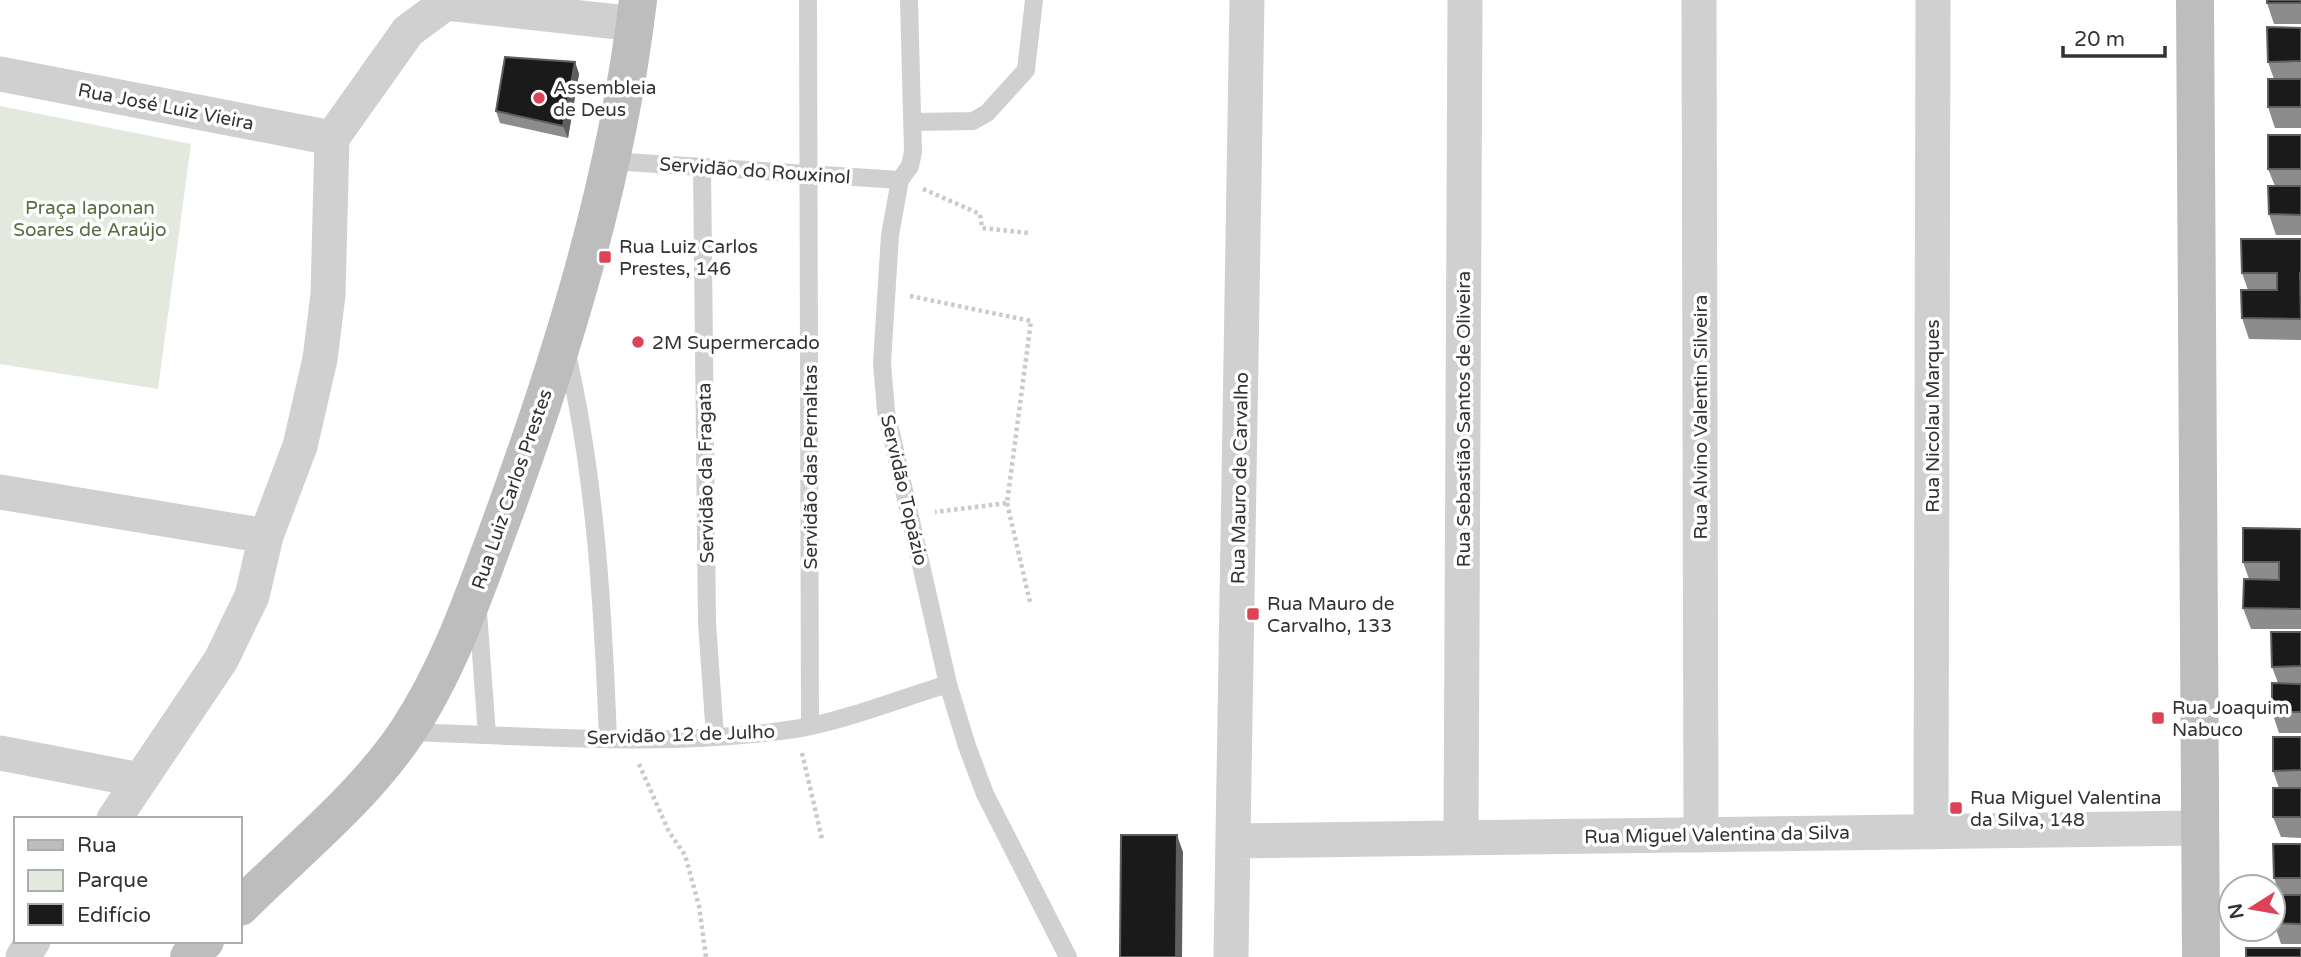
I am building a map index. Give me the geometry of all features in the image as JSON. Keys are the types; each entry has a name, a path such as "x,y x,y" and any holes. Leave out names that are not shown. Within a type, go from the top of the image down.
{"main road":[{"path":"2195,0 2201,957"},
{"name":"Rua Luiz Carlos Prestes","path":"242,905 348,803 407,732 426,700 476,591 524,460 592,242 610,161 637,12"}],"street":[{"name":"Rua Mauro de Carvalho","path":"1231,957 1247,0"},
{"name":"Rua Sebastião Santos de Oliveira","path":"1461,838 1465,0"},
{"name":"Rua Alvino Valentin Silveira","path":"1699,0 1701,835"},
{"name":"Rua Nicolau Marques","path":"1931,832 1933,0"},
{"path":"115,817 221,660 252,596 266,536 300,446 320,359 328,295 332,138 408,31 446,1 637,12"},
{"name":"Rua José Luiz Vieira","path":"0,74 332,138"},
{"path":"0,492 266,536"},
{"path":"0,754 140,780"},
{"name":"Rua Miguel Valentina da Silva","path":"1233,841 2200,828"}],"lane":[{"name":"Servidão das Pernaltas","path":"803,727 809,174 808,0"},
{"name":"Servidão Topázio","path":"909,0 913,152 910,166 900,180 884,290 882,363 886,411 948,684 985,794 1068,957"},
{"path":"914,122 973,121 987,113 1026,70 1034,0"},
{"name":"Servidão do Rouxinol","path":"610,161 900,180"},
{"name":"Servidão da Fragata","path":"702,167 707,623 715,736"},
{"path":"563,335 582,418 592,495 615,739"},
{"path":"476,591 487,734"},
{"name":"Servidão 12 de Julho","path":"407,732 615,739 715,736 803,727 948,684"}],"path":[{"path":"900,180 980,214 982,228 1029,233"},
{"path":"884,290 1031,321 1007,503 1030,602"},
{"path":"910,515 1007,503"},
{"path":"803,727 822,839"},
{"path":"615,739 649,783 669,832 685,855 699,906 705,957"}],"green space":[{"name":"Praça Iaponan Soares de Araújo","path":"0,106 191,144 158,389 0,364"}],"building":[{"path":"2267,0 2301,0 2301,3 2267,3"},
{"path":"2267,27 2301,28 2301,61 2268,62"},
{"name":"Assembleia de Deus","path":"505,57 575,62 563,126 496,111"},
{"path":"2268,79 2301,79 2301,107 2268,107"},
{"path":"2268,135 2301,135 2301,169 2268,169"},
{"path":"2268,186 2301,186 2301,215 2269,214"},
{"path":"2241,239 2301,239 2301,319 2242,318 2241,290 2277,290 2277,273 2242,273"},
{"path":"2243,528 2301,529 2301,609 2243,608 2244,579 2279,580 2279,562 2243,562"},
{"path":"2271,632 2301,632 2301,666 2272,667"},
{"path":"2272,683 2301,684 2301,712 2272,712"},
{"path":"2273,737 2301,737 2301,770 2273,771"},
{"path":"2273,788 2301,788 2301,817 2273,817"},
{"path":"1121,835 1177,835 1176,957 1120,957"},
{"path":"2273,844 2301,844 2301,878 2287,878 2287,873 2274,873"},
{"path":"2287,895 2301,895 2301,924 2287,923"},
{"path":"2246,948 2301,948 2301,957 2246,957"}],"place":[{"name":"Assembleia de Deus","path":"539,98"},
{"name":"Rua Luiz Carlos Prestes, 146","path":"605,257"},
{"name":"2M Supermercado","path":"638,342"},
{"name":"Rua Mauro de Carvalho, 133","path":"1253,614"},
{"name":"Rua Joaquim Nabuco","path":"2158,718"},
{"name":"Rua Miguel Valentina da Silva, 148","path":"1956,808"}]}
